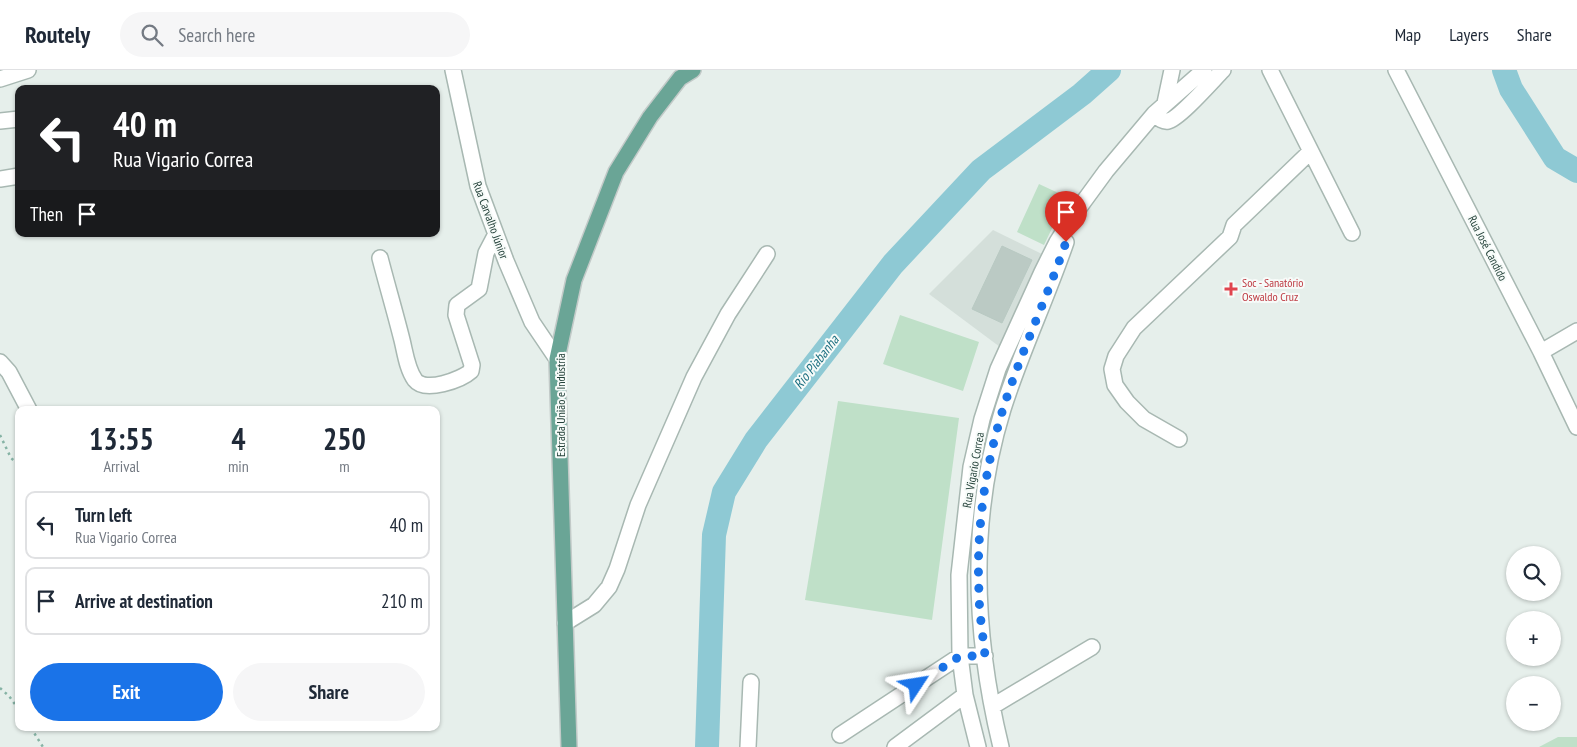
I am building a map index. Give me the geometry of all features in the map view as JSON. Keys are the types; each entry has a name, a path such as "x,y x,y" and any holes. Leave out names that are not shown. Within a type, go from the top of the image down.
{"main road":[{"name":"Estrada União e Indústria","path":"569,747 557,359 574,280 616,172 650,117 680,78 693,70"}],"street":[{"path":"0,79 28,70"},
{"name":"Rua Carvalho Júnior","path":"453,70 478,186 532,322 557,359"},
{"path":"1165,103 1172,70"},
{"path":"1184,70 1192,72 1203,70"},
{"name":"Rua Vigario Correa","path":"978,747 965,695 960,656 959,575 972,467 998,369 1042,272 1057,242 1076,212 1106,171 1154,114 1203,70"},
{"path":"1154,114 1161,120 1168,121 1177,116 1223,70"},
{"path":"1270,70 1352,233"},
{"name":"Rua José Candido","path":"1396,70 1541,352 1577,427"},
{"path":"0,122 15,120"},
{"path":"1179,439 1144,419 1127,402 1115,385 1112,370 1116,356 1134,328 1230,238 1234,225 1310,152"},
{"path":"0,179 15,177"},
{"name":"Rua Vigario Correa","path":"1002,747 985,656 978,592 980,534 985,488 1003,408 1060,260 1076,212"},
{"path":"380,258 408,362 415,380 421,384 432,386 464,378 471,372 472,365 456,314 457,305 479,289 486,253 496,234"},
{"path":"565,622 594,605 609,587 617,569 638,505 694,377 728,314 767,254"},
{"path":"1541,352 1577,332"},
{"path":"0,362 9,372 27,406"},
{"path":"989,399 1003,408"},
{"path":"993,706 1092,647"},
{"path":"840,735 960,656 985,656"},
{"path":"748,747 751,682"},
{"path":"894,747 965,695"}],"path":[{"path":"0,434 11,458 15,462"},
{"path":"0,688 15,704"},
{"path":"33,731 43,747"}],"shaded area":[{"path":"993,230 1042,254 1000,347 929,294"}],"green space":[{"path":"1039,184 1067,197 1044,245 1017,232"},
{"path":"900,315 979,342 963,391 883,364"},
{"path":"838,401 959,418 932,620 805,600"},
{"path":"1558,737 1577,737 1577,747 1539,747"}],"building":[{"path":"1002,246 1032,260 1002,323 972,309"}],"waterway":[{"name":"Rio Piabanha","path":"707,747 714,535 724,492 756,440 893,264 981,170 1082,94 1109,70"},
{"path":"1504,70 1511,89 1555,158 1577,171"}],"place":[{"name":"Soc - Sanatório Oswaldo Cruz","path":"1231,289"}],"route":[{"path":"916,685 960,656 985,656 978,592 980,534 985,488 1003,408 1066,242"}]}
